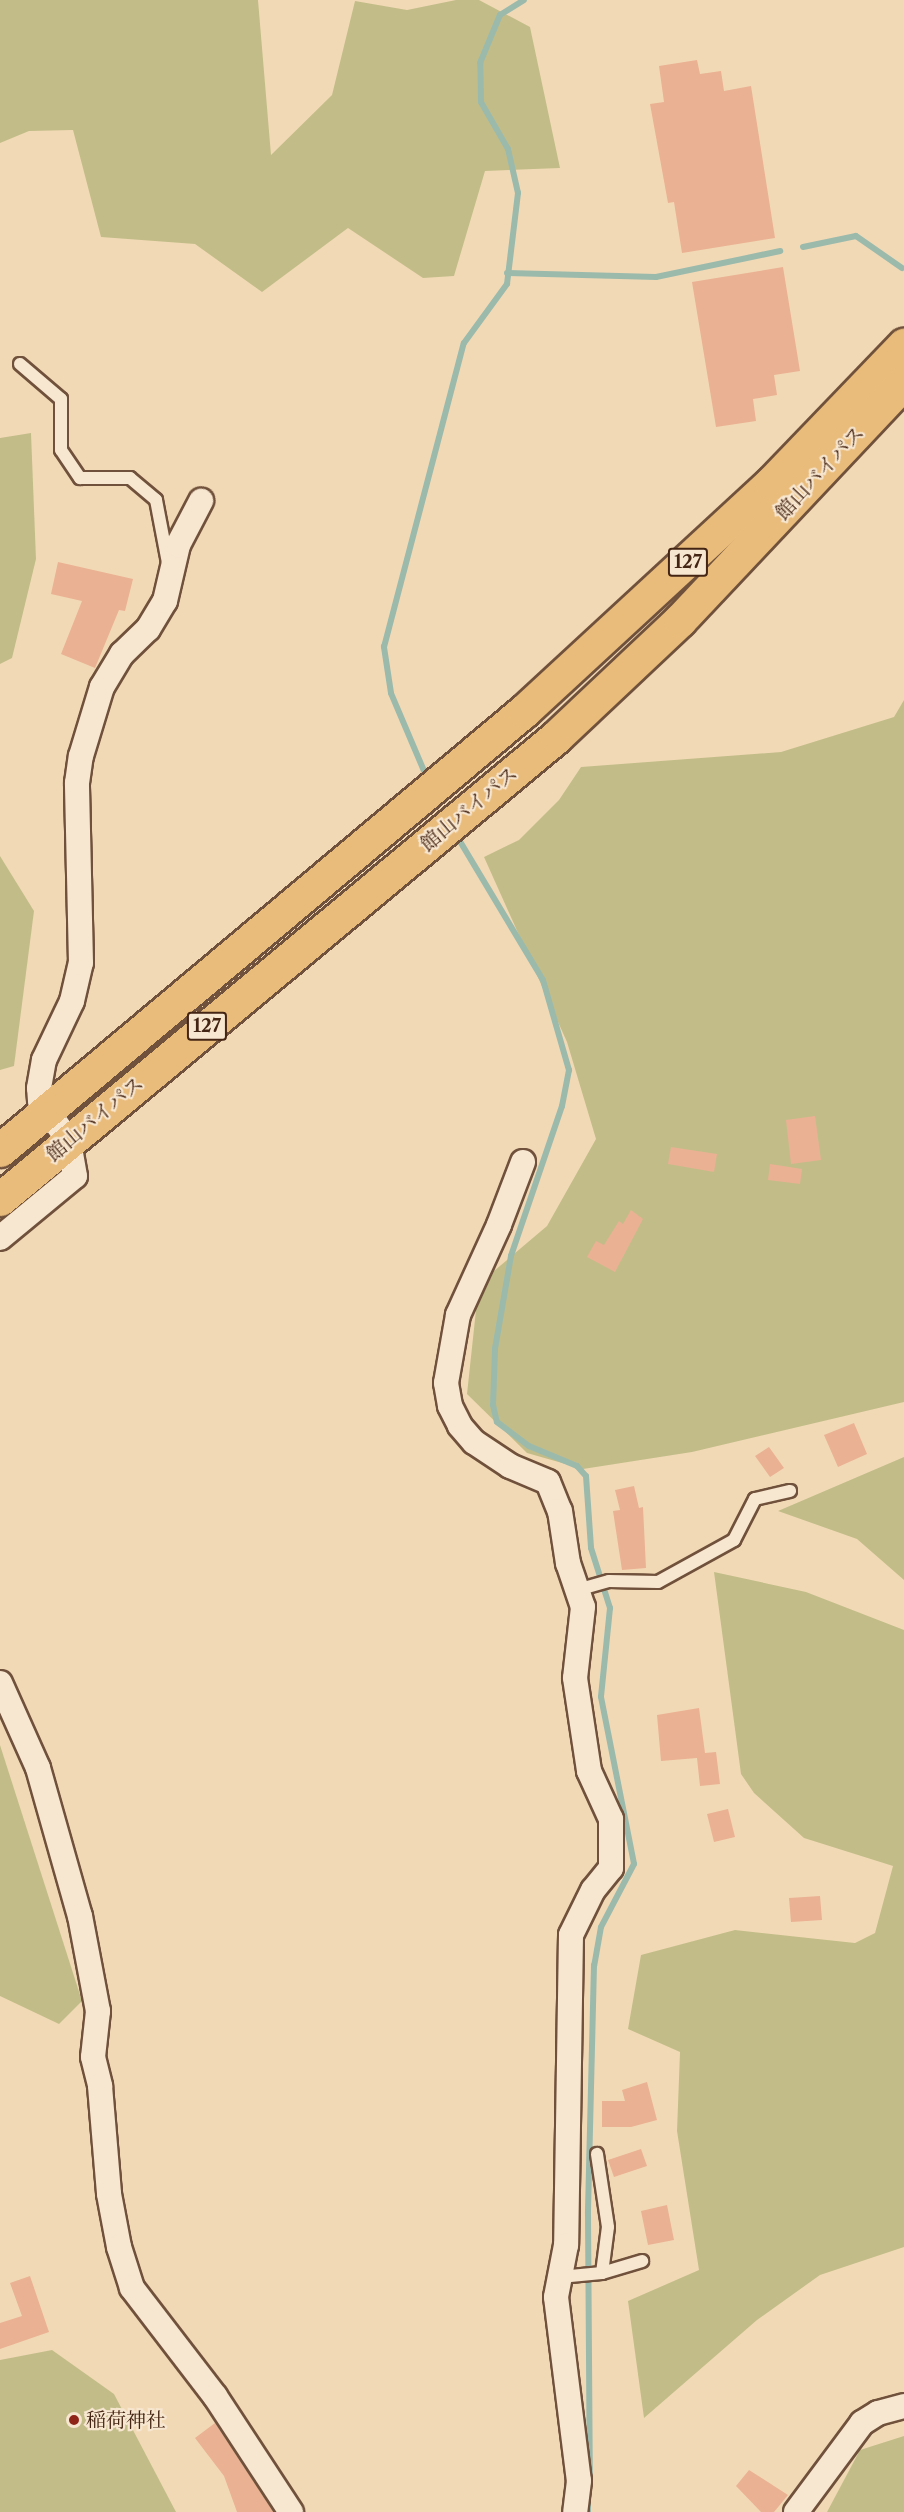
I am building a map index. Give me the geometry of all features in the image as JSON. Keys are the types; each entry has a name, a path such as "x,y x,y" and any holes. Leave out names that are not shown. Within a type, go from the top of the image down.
{"highway":[{"name":"館山バイパス","path":"0,1150 460,766 670,580 771,483 904,345"},
{"name":"館山バイパス","path":"0,1199 556,737 680,620 904,382"}],"street":[{"path":"0,1238 75,1176 69,1141 46,1111 39,1088 44,1060 72,1001 81,963 77,783 81,756 102,687 122,654 148,629 165,601 178,546 201,501"},
{"path":"523,1162 499,1225 458,1315 446,1383 450,1406 460,1426 474,1442 510,1466 548,1482 560,1511 583,1589 575,1678 589,1771 611,1819 611,1868 593,1890 571,1935 567,2277 556,2297 579,2481 575,2512"},
{"path":"0,1683 39,1768 80,1916 98,2011 93,2056 100,2086 109,2194 119,2247 132,2288 215,2396 291,2512"},
{"path":"795,2512 862,2423 878,2413 904,2406"}],"lane":[{"path":"20,364 61,399 61,450 80,478 130,478 156,500 171,579"},
{"path":"583,1589 609,1581 658,1582 734,1540 755,1499 790,1491"},
{"path":"597,2154 608,2227 599,2274"},
{"path":"567,2277 599,2274 642,2261"}],"shaded area":[{"path":"0,0 258,0 271,155 332,95 355,1 407,10 456,0 479,0 530,27 560,168 485,171 454,276 423,278 348,228 262,292 195,244 101,237 73,130 29,131 0,143"},
{"path":"31,433 36,559 12,658 0,664 0,438"},
{"path":"904,700 904,1402 692,1452 583,1469 527,1453 467,1394 476,1310 494,1271 547,1226 596,1139 567,1042 484,857 519,840 559,800 581,767 781,752 894,717"},
{"path":"0,856 34,911 14,1066 0,1070"},
{"path":"904,1457 904,1580 857,1539 778,1511"},
{"path":"714,1572 806,1592 904,1630 904,2247 820,2275 757,2320 644,2418 628,2301 699,2270 677,2131 680,2052 628,2029 641,1955 735,1930 855,1943 875,1933 893,1866 804,1838 754,1793 741,1774"},
{"path":"0,1745 82,2001 59,2024 0,1996"},
{"path":"52,2350 114,2394 176,2512 0,2512 0,2360"},
{"path":"904,2436 904,2512 827,2512 860,2450"}],"building":[{"path":"697,60 700,74 721,71 724,91 751,86 775,238 682,253 674,202 668,203 650,104 664,102 659,66"},
{"path":"783,267 800,371 774,375 777,395 753,399 756,421 716,427 692,282"},
{"path":"58,562 133,579 125,611 119,610 95,668 61,654 82,601 51,594"},
{"path":"815,1116 821,1160 791,1164 786,1120"},
{"path":"671,1147 717,1154 714,1172 668,1164"},
{"path":"770,1164 802,1169 800,1184 768,1180"},
{"path":"631,1210 643,1219 615,1272 587,1257 596,1241 604,1245 619,1221 623,1224"},
{"path":"854,1423 867,1454 838,1467 824,1435"},
{"path":"769,1447 784,1468 770,1477 755,1456"},
{"path":"634,1486 639,1508 643,1507 646,1568 622,1570 613,1511 620,1510 615,1490"},
{"path":"699,1708 705,1753 716,1752 720,1784 700,1786 697,1758 661,1761 657,1715"},
{"path":"728,1809 735,1837 714,1842 707,1814"},
{"path":"820,1896 822,1920 791,1922 789,1898"},
{"path":"647,2082 657,2120 631,2127 602,2127 602,2101 625,2101 622,2090"},
{"path":"641,2149 647,2166 614,2177 608,2160"},
{"path":"667,2205 674,2240 648,2245 641,2211"},
{"path":"30,2276 49,2332 0,2349 0,2323 22,2316 10,2283"},
{"path":"215,2423 274,2512 237,2512 224,2476 195,2438"},
{"path":"749,2470 788,2495 774,2512 761,2512 736,2486"}],"waterway":[{"path":"427,778 391,693 384,647 464,343 507,284 518,193 508,149 481,102 480,63 500,15 524,0"},
{"path":"803,247 856,236 902,268"},
{"path":"507,273 656,277 780,251"},
{"path":"455,833 543,980 569,1070 562,1106 511,1256 495,1349 493,1405 497,1422 529,1446 577,1466 586,1476 591,1548 610,1608 601,1697 634,1864 601,1927 594,1965 588,2214 590,2479"},
{"path":"588,2498 588,2512"}],"place":[{"name":"稲荷神社","path":"74,2420"}]}
